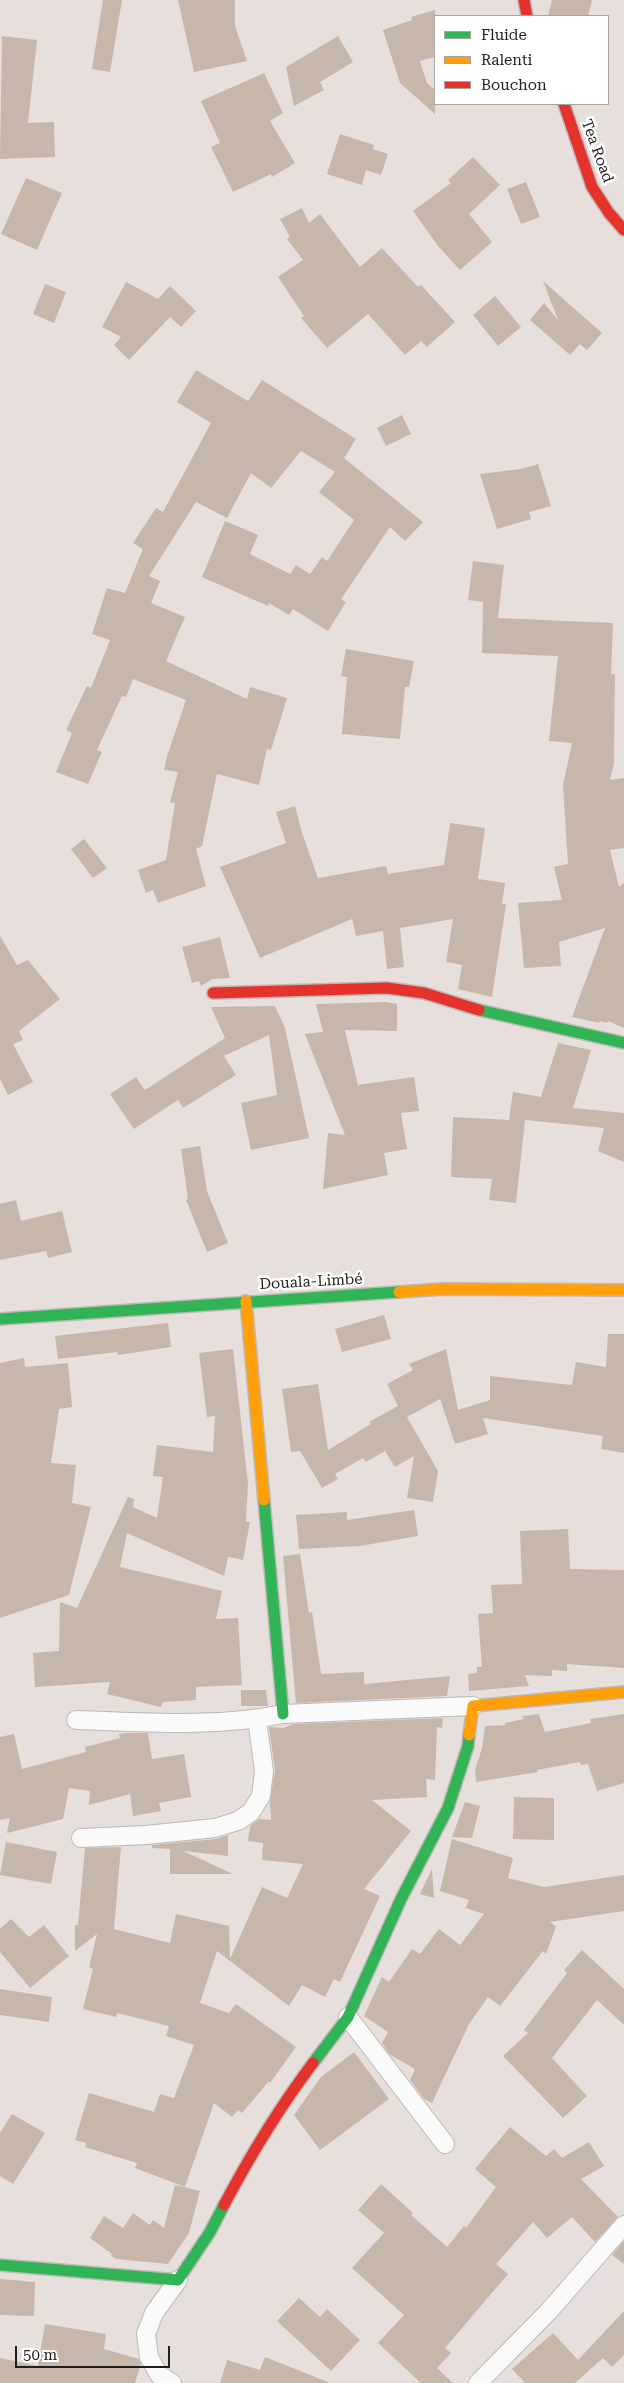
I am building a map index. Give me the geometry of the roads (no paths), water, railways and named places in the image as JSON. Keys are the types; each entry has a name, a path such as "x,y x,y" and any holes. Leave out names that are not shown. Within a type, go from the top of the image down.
{"main road":[{"path":"524,0 527,15"},
{"name":"Tea Road","path":"564,105 592,186 609,213 624,230"},
{"path":"213,993 387,988 424,993 484,1012 624,1043"},
{"name":"Douala-Limbé","path":"0,1319 443,1289 624,1290"},
{"path":"246,1301 283,1714"},
{"path":"0,2265 178,2280 210,2232 240,2175 292,2091 348,2017 401,1899 448,1808 468,1746 473,1706 624,1692"}],"street":[{"path":"76,1720 212,1723 257,1719 283,1714 473,1706"},
{"path":"81,1838 146,1835 205,1829 238,1821 251,1812 261,1796 264,1771 257,1719"},
{"path":"348,2017 445,2144"},
{"path":"478,2383 549,2311 624,2225"},
{"path":"172,2383 159,2376 149,2358 146,2334 154,2313 178,2280"}]}
